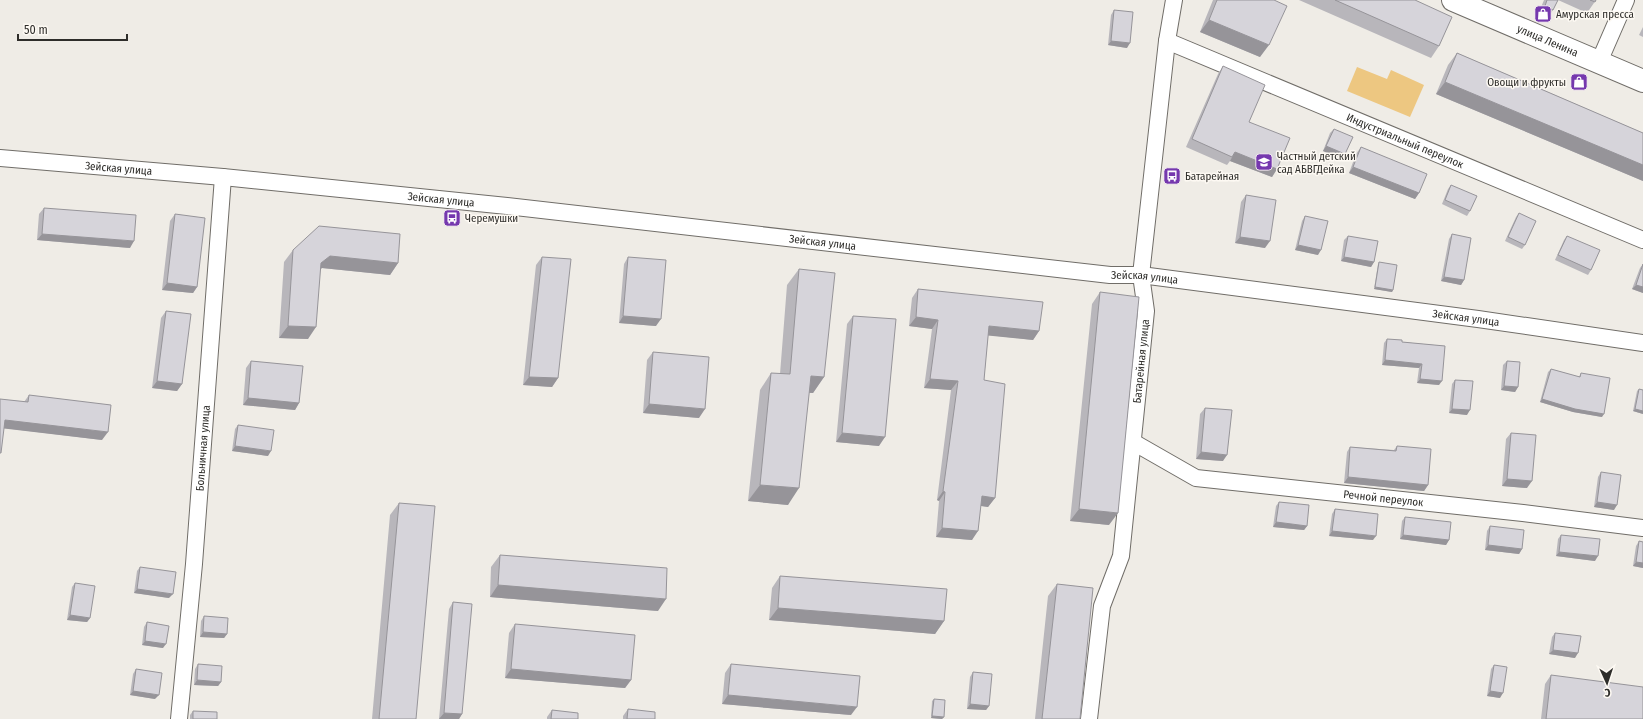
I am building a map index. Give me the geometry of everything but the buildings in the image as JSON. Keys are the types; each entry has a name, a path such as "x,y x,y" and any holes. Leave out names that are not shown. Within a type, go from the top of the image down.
{"main road":[{"name":"улица Ленина","path":"1452,0 1643,81"}],"street":[{"name":"Батарейная улица","path":"1089,719 1102,606 1121,556 1146,311 1141,276 1167,42 1174,0"},
{"path":"1599,62 1626,0"},
{"name":"Индустриальный переулок","path":"1167,42 1643,240"},
{"name":"Зейская улица","path":"0,158 224,177 507,206 1110,275 1141,276 1486,320 1643,343"},
{"name":"Больничная улица","path":"179,719 194,564 224,177"},
{"name":"Речной переулок","path":"1133,442 1196,478 1522,512 1643,528"}],"shaded area":[{"path":"1357,67 1387,79 1391,70 1424,85 1410,117 1347,91"}],"place":[{"name":"Амурская пресса","path":"1543,14"},
{"name":"Овощи и фрукты","path":"1579,82"},
{"name":"Частный детский сад АБВГДейка","path":"1264,162"},
{"name":"Батарейная","path":"1172,176"},
{"name":"Черемушки","path":"452,218"}]}
